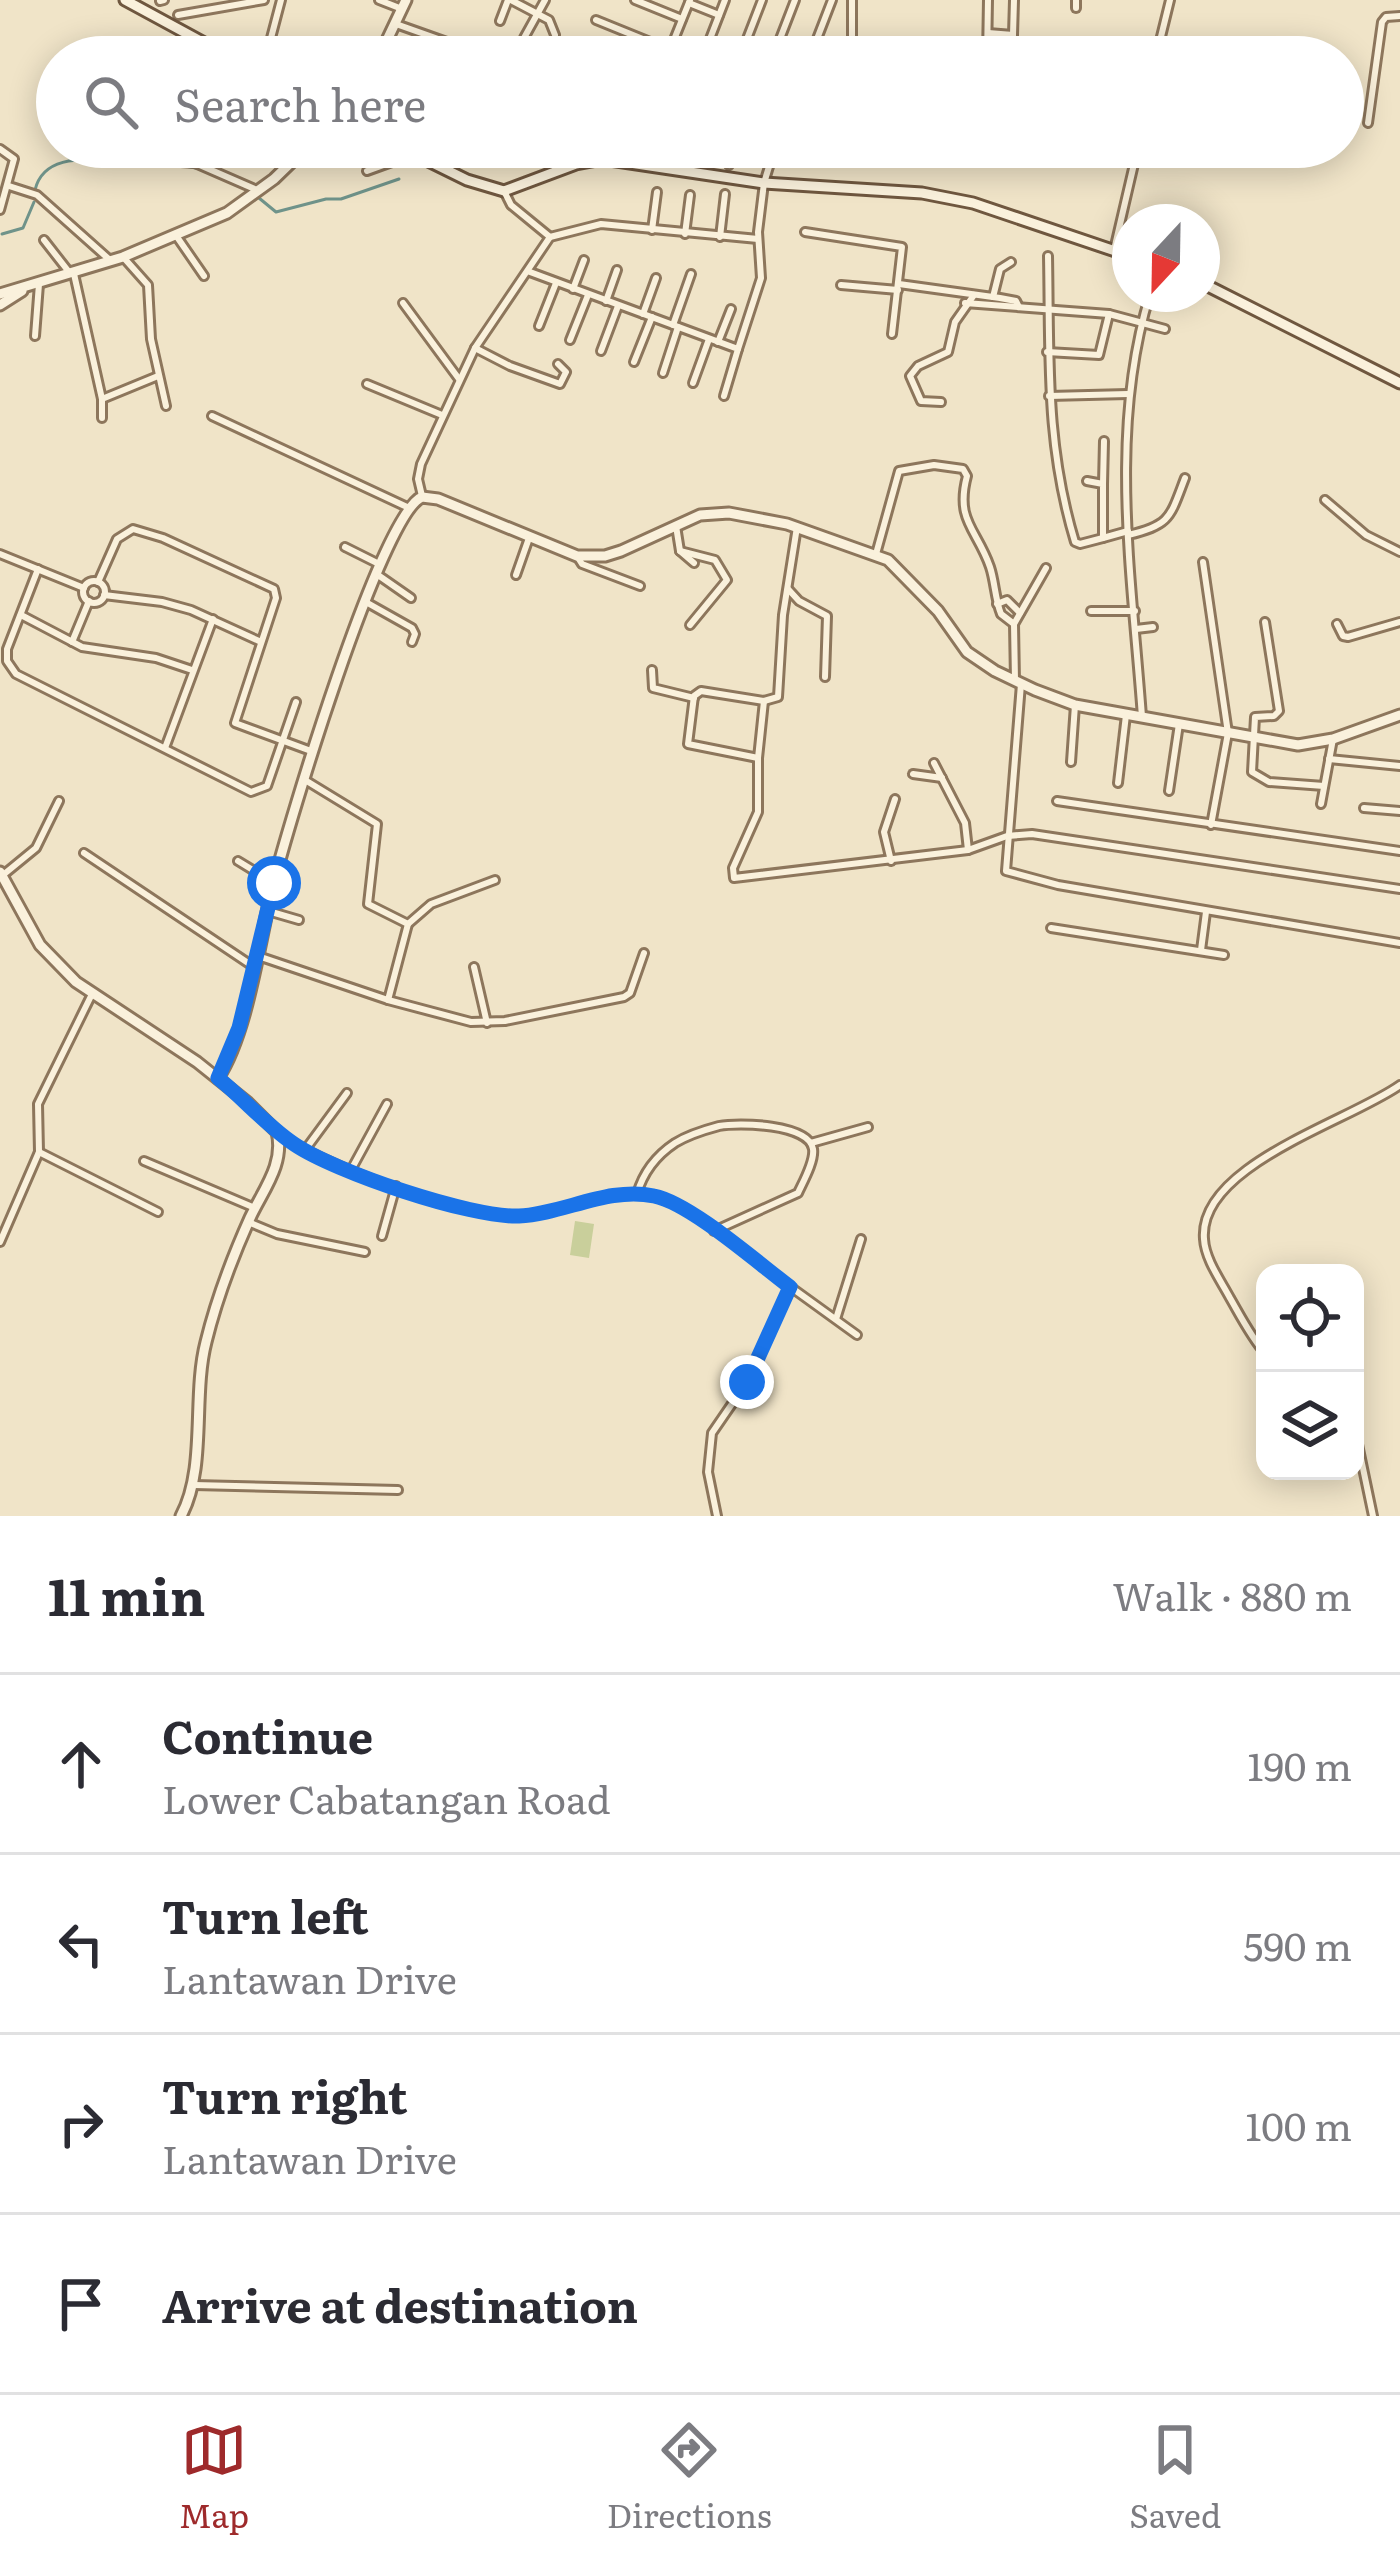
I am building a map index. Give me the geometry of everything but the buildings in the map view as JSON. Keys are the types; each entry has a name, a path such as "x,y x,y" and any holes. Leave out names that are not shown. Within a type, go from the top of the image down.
{"street":[{"path":"125,0 191,36"},
{"path":"178,15 264,0"},
{"path":"272,36 281,0"},
{"path":"379,0 404,5 389,36"},
{"path":"500,21 510,0 552,22 555,35"},
{"path":"525,36 545,0"},
{"path":"635,0 682,19"},
{"path":"711,36 725,0"},
{"path":"748,36 762,0"},
{"path":"781,36 794,0"},
{"path":"818,36 832,0"},
{"path":"852,0 852,36"},
{"path":"988,0 988,36"},
{"path":"988,33 1013,35 1014,0"},
{"path":"1161,36 1170,0"},
{"path":"675,36 689,2 719,15"},
{"path":"1368,123 1382,22 1400,16"},
{"path":"596,20 630,36"},
{"path":"395,24 426,36"},
{"path":"0,148 14,159 0,210"},
{"path":"207,168 260,191"},
{"path":"0,294 111,261 227,213 285,168"},
{"path":"367,171 375,168"},
{"path":"442,168 504,191 563,168"},
{"path":"673,168 764,183 957,199 1112,249"},
{"path":"724,396 759,287 758,239 769,168"},
{"path":"1125,204 1133,168"},
{"path":"9,186 38,195 111,261"},
{"path":"504,191 511,205 550,237"},
{"path":"652,230 657,192"},
{"path":"720,238 725,194"},
{"path":"685,234 690,195"},
{"path":"422,497 418,474 458,379 550,237 601,224 758,239"},
{"path":"805,232 902,247 892,334"},
{"path":"175,234 204,276"},
{"path":"44,240 73,274 102,399 101,418"},
{"path":"123,256 148,285 166,406"},
{"path":"1048,256 1048,396 1055,457 1073,539 1080,544 1159,526 1169,519 1185,478"},
{"path":"573,289 584,260"},
{"path":"993,297 1000,269 1010,262"},
{"path":"606,301 617,270"},
{"path":"528,272 738,349"},
{"path":"663,373 691,274"},
{"path":"634,362 656,278"},
{"path":"539,326 556,283"},
{"path":"0,305 35,285"},
{"path":"35,285 35,336"},
{"path":"841,285 993,297 1013,300 1019,307"},
{"path":"1220,292 1400,382"},
{"path":"570,340 588,295"},
{"path":"941,402 921,401 910,376 918,366 948,352 955,322 974,295"},
{"path":"403,303 458,379"},
{"path":"965,303 1109,314 1165,328"},
{"path":"601,351 618,306"},
{"path":"718,343 731,309"},
{"path":"1142,717 1128,533 1128,394 1145,312"},
{"path":"1047,352 1102,353 1109,314"},
{"path":"693,383 709,339"},
{"path":"475,348 560,383 566,372 558,364"},
{"path":"102,399 158,376"},
{"path":"368,384 442,415"},
{"path":"1048,396 1128,394"},
{"path":"212,416 407,507"},
{"path":"1102,538 1104,442"},
{"path":"876,554 899,471 934,465 963,469 967,476 962,496 966,524 989,563 1000,614 1014,624"},
{"path":"1087,481 1103,484"},
{"path":"218,1078 233,1048 274,883 364,602 407,507 422,497 577,556 605,556 700,515 729,512 796,527 876,554 910,580 968,652 1018,682 1075,705 1298,745 1333,739 1400,715"},
{"path":"1325,500 1366,535 1400,552"},
{"path":"676,524 680,551 694,563"},
{"path":"758,758 688,744 694,698 701,691 764,701 775,700 779,694 786,586 796,527"},
{"path":"104,595 98,582 117,539 134,529 274,589 276,598 235,723 315,752"},
{"path":"516,575 529,538"},
{"path":"345,547 412,598"},
{"path":"680,551 715,560 727,580 691,625"},
{"path":"0,554 84,588 89,601 72,642"},
{"path":"577,556 582,564 640,586"},
{"path":"1203,562 1228,733 1211,825"},
{"path":"1046,568 1014,624 1018,682 1005,869 1012,875 1206,912 1400,943"},
{"path":"38,569 7,649 10,669 251,792 267,786 296,702"},
{"path":"84,588 98,582"},
{"path":"786,586 799,601 827,616 825,677"},
{"path":"89,601 97,602 104,595"},
{"path":"104,595 163,602 259,641"},
{"path":"997,604 1007,600 1020,613"},
{"path":"364,602 412,628 416,634 412,642"},
{"path":"1091,611 1135,611"},
{"path":"21,615 94,650 156,658 192,670"},
{"path":"165,748 213,619"},
{"path":"1265,622 1279,712 1255,717 1251,766 1269,782 1324,786"},
{"path":"1336,624 1348,637 1400,622"},
{"path":"1136,629 1153,627"},
{"path":"652,670 651,687 694,698"},
{"path":"764,701 758,812 734,878 968,850 1007,836 1068,838 1400,890"},
{"path":"1071,761 1075,705"},
{"path":"1118,783 1126,714"},
{"path":"1169,791 1179,724"},
{"path":"1321,804 1333,739"},
{"path":"1329,759 1400,766"},
{"path":"934,763 965,824 968,850"},
{"path":"913,774 942,778"},
{"path":"305,780 375,820 368,904 409,924"},
{"path":"891,860 884,832 895,799"},
{"path":"59,801 36,848 1,873 40,945 92,994 218,1078 277,1132 304,1150 351,1170 464,1208 507,1216 637,1194 671,1202 856,1335"},
{"path":"1057,801 1400,851"},
{"path":"1364,808 1400,811"},
{"path":"84,853 255,961 487,1023 625,997 644,953"},
{"path":"238,861 274,883"},
{"path":"388,1000 409,924 431,904 495,880"},
{"path":"267,911 299,920"},
{"path":"1201,951 1206,912"},
{"path":"1051,928 1224,955"},
{"path":"474,967 487,1023"},
{"path":"0,1242 38,1152 38,1104 92,994"},
{"path":"1256,1337 1204,1247 1210,1210 1256,1162 1400,1085"},
{"path":"304,1150 347,1093"},
{"path":"351,1170 387,1104"},
{"path":"637,1194 650,1166 672,1145 698,1132 724,1125 778,1127 811,1143 814,1151 798,1193 714,1231"},
{"path":"811,1143 868,1127"},
{"path":"181,1516 194,1485 206,1341 248,1222 278,1159 277,1132"},
{"path":"38,1152 158,1213"},
{"path":"144,1161 255,1208"},
{"path":"382,1237 396,1186"},
{"path":"248,1222 290,1237 365,1252"},
{"path":"836,1319 861,1238"},
{"path":"718,1516 708,1472 712,1433 747,1382 790,1287"},
{"path":"1364,1473 1373,1516"},
{"path":"194,1485 398,1490"}],"green space":[{"path":"575,1221 594,1224 589,1258 570,1255"}],"waterway":[{"path":"35,190 50,168"},
{"path":"196,168 201,169"},
{"path":"259,198 276,212 341,199 399,179"},
{"path":"231,182 249,191"},
{"path":"2,234 23,228 34,202"}],"route":[{"path":"274,883 239,1028 218,1078 300,1148 464,1208 526,1216 637,1194 671,1202 790,1287 747,1382"}]}
